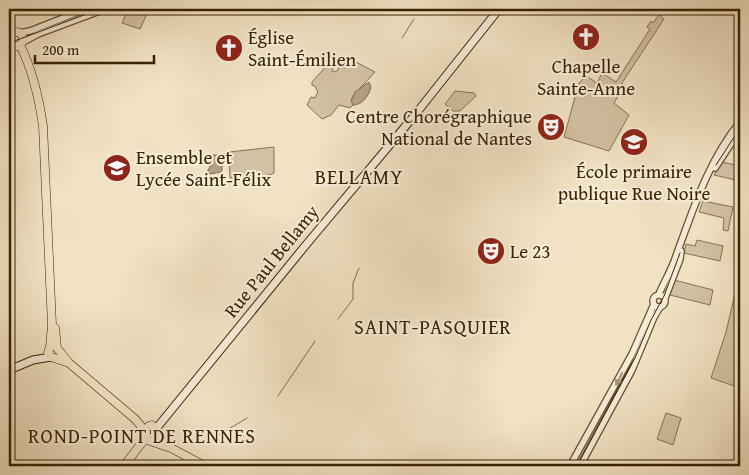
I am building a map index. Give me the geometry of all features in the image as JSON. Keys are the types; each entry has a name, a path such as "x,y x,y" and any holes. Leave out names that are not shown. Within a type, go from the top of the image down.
{"main road":[{"name":"Rue Paul Bellamy","path":"151,433 165,419 305,246 414,116 499,9"},
{"path":"16,45 22,36 12,33 9,41 16,45 32,74 43,126 53,352"},
{"path":"9,370 53,352"},
{"path":"53,352 69,363 151,433 171,448 205,466"},
{"path":"124,466 151,433"}],"street":[{"path":"12,33 30,31 86,9"},
{"path":"16,45 38,34 105,9"},
{"path":"570,466 632,354 654,304 654,298 658,294 676,259 687,225 706,179 719,153 740,122"},
{"path":"580,466 632,370 654,317 660,307 665,304 665,298 680,259 680,253 700,199 716,165 740,130"},
{"path":"658,294 665,298"},
{"path":"654,304 660,307"}],"shaded area":[{"path":"128,9 149,9 140,29 122,23"},
{"path":"659,15 664,19 622,83 624,86 614,103 629,115 609,151 564,137 579,83 586,76 597,83 602,73 616,82 650,29 647,27"},
{"path":"350,59 375,72 352,97 353,105 350,108 339,105 331,115 322,119 307,105 311,97 315,98 318,91 312,85 312,82 328,64 333,68 332,71 334,72 339,67 346,68"},
{"path":"369,82 371,87 367,96 357,105 353,105 351,101 355,92"},
{"path":"455,91 474,93 476,96 460,111 453,111 445,104"},
{"path":"274,147 274,173 266,176 230,178 229,152"},
{"path":"213,155 222,157 222,171 210,174 207,172 211,165 209,159"},
{"path":"722,162 740,166 740,181 714,175"},
{"path":"703,201 733,207 728,231 723,230 724,218 699,212"},
{"path":"697,240 723,246 720,261 684,253 686,244 695,246"},
{"path":"740,272 740,388 711,378 726,332"},
{"path":"674,280 713,290 710,305 670,295"},
{"path":"666,413 681,418 673,445 657,439"}],"waterway":[{"path":"402,38 414,19"},
{"path":"338,319 353,299 353,283 359,268"},
{"path":"278,396 315,341"},
{"path":"212,439 247,418"}],"tram line":[{"path":"9,43 100,9"},
{"path":"716,165 740,128"},
{"path":"577,466 635,358 651,320 664,296 680,253"}],"place":[{"name":"Chapelle Sainte-Anne","path":"586,37"},
{"name":"Église Saint-Émilien","path":"229,48"},
{"name":"Centre Chorégraphique National de Nantes","path":"551,127"},
{"name":"École primaire publique Rue Noire","path":"634,142"},
{"name":"Ensemble et Lycée Saint-Félix","path":"117,168"},
{"name":"Le 23","path":"491,251"}],"district":[{"name":"BELLAMY","path":"359,176"},
{"name":"SAINT-PASQUIER","path":"433,326"},
{"name":"ROND-POINT DE RENNES","path":"142,435"}]}
